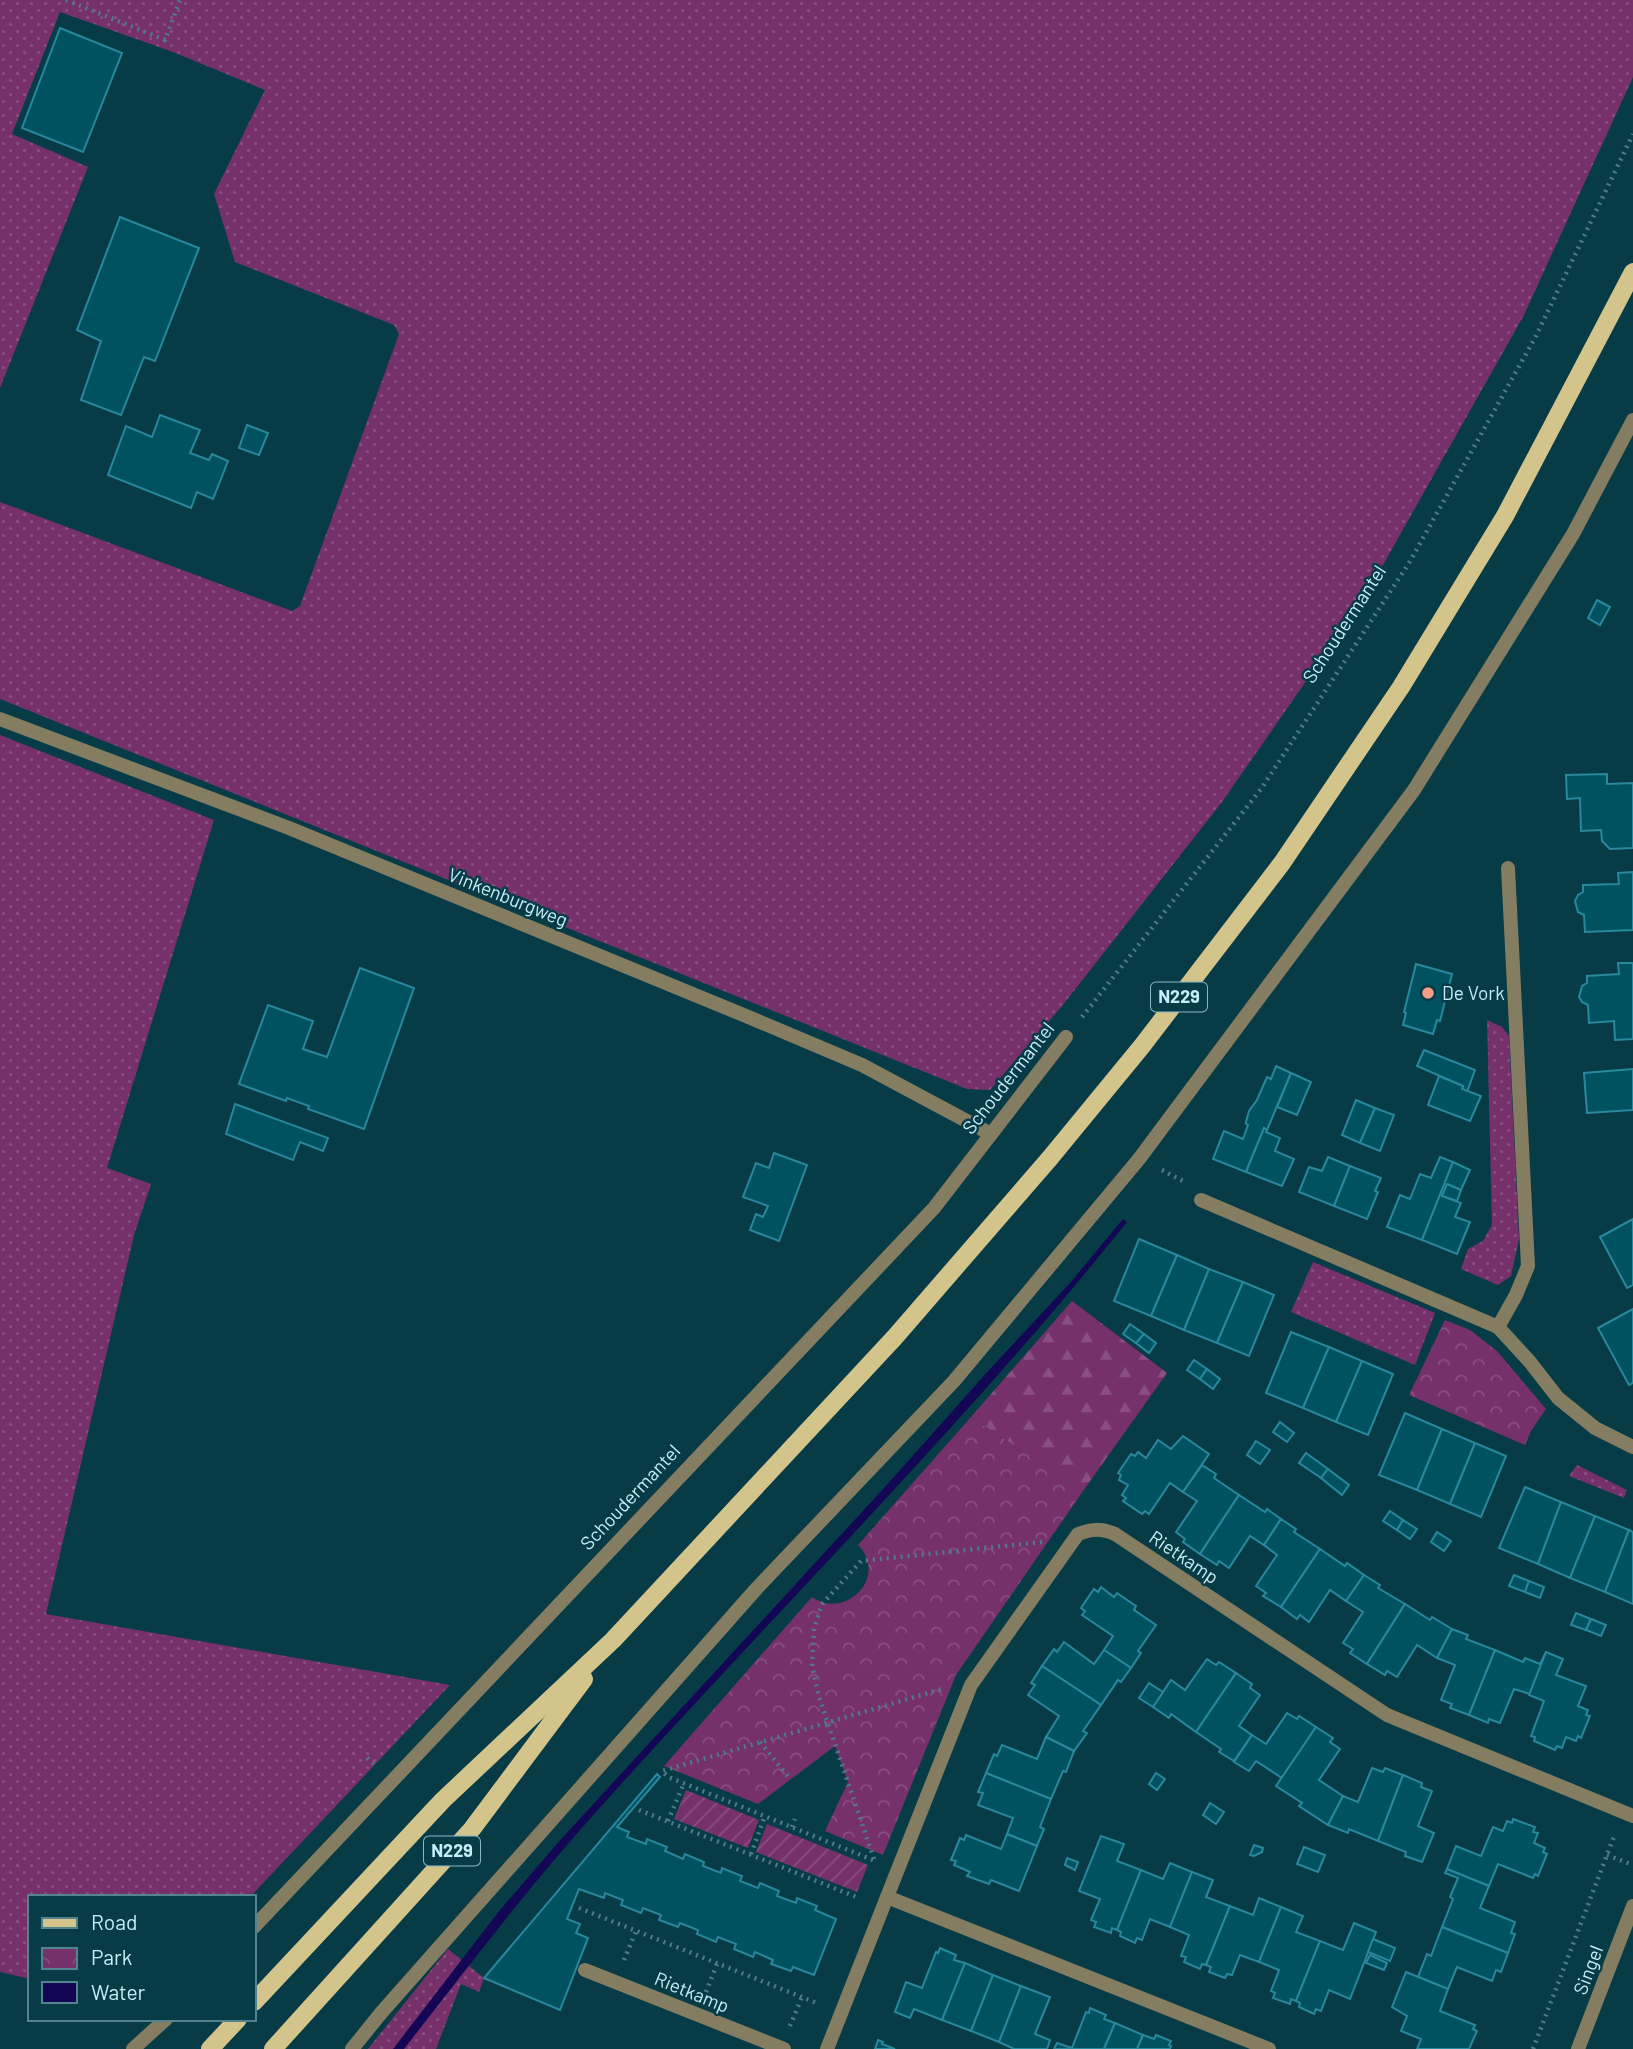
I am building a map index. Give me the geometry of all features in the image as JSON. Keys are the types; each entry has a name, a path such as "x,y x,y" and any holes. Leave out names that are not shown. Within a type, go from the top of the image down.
{"main road":[{"name":"N229","path":"256,2000 443,1800 613,1640 895,1337 1142,1046 1282,863 1401,687 1505,516 1633,272"},
{"name":"N229","path":"273,2049 472,1829 613,1640"},
{"path":"210,2049 236,2021"}],"street":[{"path":"352,2049 757,1588 954,1381 1139,1159 1414,790 1573,534 1633,419"},
{"name":"Vinkenburgweg","path":"0,719 289,828 747,1016 862,1065 991,1134"},
{"path":"1498,1327 1528,1266 1508,868"},
{"name":"Schoudermantel","path":"256,1925 934,1208 1066,1037"},
{"path":"1201,1199 1498,1327 1559,1398 1595,1428 1633,1447"},
{"name":"Rietkamp","path":"1074,1538 1078,1534 1096,1529 1115,1534 1387,1715 1633,1816"},
{"path":"827,2049 971,1685 1074,1538"},
{"path":"887,1897 1269,2049"},
{"name":"Singel","path":"1578,2049 1633,1906"},
{"name":"Rietkamp","path":"585,1970 784,2049"},
{"path":"133,2049 164,2021"}],"path":[{"path":"66,0 165,40 180,0"},
{"name":"Schoudermantel","path":"1066,1037 1261,789 1409,563 1536,336 1633,134"},
{"path":"1139,1159 1188,1183 1201,1199"},
{"path":"971,1685 952,1686 827,1722 662,1771 667,1777 875,1861 827,1722 812,1666 815,1622 823,1603 862,1561 1074,1538"},
{"path":"760,1742 790,1779"},
{"path":"668,1821 684,1783"},
{"path":"639,1810 859,1898 864,1886"},
{"path":"751,1854 765,1816"},
{"path":"792,1827 795,1819"},
{"path":"1532,2049 1607,1855 1633,1865"},
{"path":"579,1908 841,2013"},
{"path":"816,2004 821,1992"}],"green space":[{"path":"0,0 1633,0 1633,77 1524,315 1366,595 1222,802 1062,1006 990,1090 967,1089 0,699 0,502 292,611 300,606 399,334 394,325 235,262 214,194 265,90 173,52 60,12 12,134 88,167 0,388"},
{"path":"0,735 214,820 107,1168 151,1184 134,1235 46,1614 450,1685 252,1895 28,1895 28,1979 0,1972"},
{"path":"1487,1020 1502,1027 1509,1036 1519,1239 1511,1276 1498,1285 1461,1269 1468,1249 1483,1241 1492,1225"},
{"path":"1313,1262 1435,1313 1415,1365 1291,1312"},
{"path":"1072,1301 1167,1373 1083,1491 971,1417"},
{"path":"1445,1320 1470,1330 1497,1351 1546,1409 1525,1445 1409,1395"},
{"path":"971,1417 1083,1491 956,1675 883,1855 825,1831 848,1782 835,1746 758,1804 664,1766 812,1597 825,1603 838,1603 859,1592 869,1570 866,1557 858,1545"},
{"path":"1577,1465 1627,1490 1624,1498 1569,1476"},
{"path":"686,1790 759,1820 748,1848 674,1819"},
{"path":"767,1824 868,1865 857,1892 756,1852"},
{"path":"448,1949 484,1978 479,1992 461,1984 436,2049 368,2049"}],"water":[{"path":"1123,1219 1127,1222 997,1376 588,1821 517,1905 404,2049 393,2049 500,1910 563,1837 1070,1283"}],"building":[{"path":"60,28 122,53 83,152 22,128"},
{"path":"120,217 199,248 155,361 144,357 121,415 81,400 101,341 77,330"},
{"path":"160,415 200,430 190,453 209,460 212,454 228,461 213,499 197,492 191,508 108,475 126,426 152,437"},
{"path":"247,425 268,433 259,455 239,448"},
{"path":"1597,600 1610,607 1600,625 1588,618"},
{"path":"1607,774 1607,784 1633,783 1633,848 1610,849 1602,841 1601,830 1581,831 1580,798 1567,799 1566,775"},
{"path":"1633,872 1633,930 1585,932 1584,915 1578,912 1575,901 1583,892 1583,885 1619,884 1618,873"},
{"path":"1618,963 1633,963 1633,1039 1615,1040 1614,1021 1589,1023 1588,1005 1579,997 1582,986 1587,983 1587,976 1619,974"},
{"name":"De Vork","path":"1416,964 1452,974 1440,1021 1437,1020 1433,1034 1403,1025"},
{"path":"360,968 414,988 364,1129 308,1109 309,1106 287,1098 286,1101 239,1084 268,1005 313,1021 303,1049 327,1057"},
{"path":"1424,1050 1475,1070 1467,1092 1462,1089 1463,1086 1417,1066"},
{"path":"1276,1066 1291,1073 1246,1172 1213,1159 1224,1131 1243,1139 1249,1111 1267,1077 1271,1079"},
{"path":"1633,1069 1633,1110 1587,1113 1584,1073"},
{"path":"1291,1073 1311,1082 1297,1115 1277,1107"},
{"path":"1439,1076 1481,1096 1470,1121 1428,1105"},
{"path":"1356,1100 1375,1108 1360,1143 1342,1135"},
{"path":"235,1104 328,1138 323,1151 300,1142 293,1160 226,1134"},
{"path":"1375,1108 1394,1115 1380,1151 1360,1143"},
{"path":"1264,1128 1266,1132 1280,1138 1275,1151 1294,1159 1282,1186 1246,1172"},
{"path":"774,1153 807,1165 779,1241 750,1230 756,1214 763,1217 768,1206 743,1197 756,1163 769,1168"},
{"path":"1328,1157 1350,1166 1334,1206 1299,1192 1309,1167 1322,1171"},
{"path":"1440,1157 1453,1162 1422,1240 1387,1227 1400,1195 1410,1199 1420,1174 1431,1178"},
{"path":"1453,1162 1470,1170 1461,1190 1447,1184 1442,1196 1461,1203 1455,1217 1470,1222 1457,1254 1422,1240"},
{"path":"1350,1166 1381,1178 1367,1219 1334,1206"},
{"path":"1447,1184 1461,1190 1457,1201 1442,1196"},
{"path":"1633,1219 1633,1285 1627,1288 1600,1237"},
{"path":"1139,1239 1177,1255 1151,1316 1114,1301"},
{"path":"1177,1255 1209,1269 1184,1330 1151,1316"},
{"path":"1209,1269 1243,1282 1217,1343 1184,1330"},
{"path":"1243,1282 1274,1295 1249,1356 1217,1343"},
{"path":"1633,1309 1633,1383 1629,1385 1598,1328"},
{"path":"1130,1324 1144,1334 1136,1343 1123,1334"},
{"path":"1291,1332 1329,1347 1303,1408 1266,1393"},
{"path":"1144,1334 1156,1343 1149,1353 1136,1343"},
{"path":"1329,1347 1362,1361 1336,1422 1303,1408"},
{"path":"1194,1360 1207,1369 1200,1379 1187,1370"},
{"path":"1362,1361 1393,1374 1368,1435 1336,1422"},
{"path":"1207,1369 1220,1379 1213,1389 1200,1379"},
{"path":"1405,1413 1442,1429 1417,1490 1379,1475"},
{"path":"1280,1422 1294,1433 1287,1442 1273,1432"},
{"path":"1442,1429 1475,1443 1450,1504 1417,1490"},
{"path":"1183,1436 1209,1454 1183,1492 1170,1483 1149,1514 1145,1511 1142,1514 1123,1501 1126,1498 1122,1495 1128,1485 1119,1480 1121,1475 1118,1473 1131,1454 1135,1456 1138,1452 1146,1458 1158,1440 1171,1449"},
{"path":"1256,1441 1270,1450 1260,1464 1247,1455"},
{"path":"1475,1443 1506,1456 1481,1517 1450,1504"},
{"path":"1306,1453 1328,1469 1321,1478 1299,1463"},
{"path":"1202,1465 1216,1474 1214,1478 1239,1495 1200,1554 1183,1542 1185,1539 1176,1532 1197,1501 1183,1492"},
{"path":"1328,1469 1349,1485 1342,1495 1321,1478"},
{"path":"1525,1487 1561,1502 1538,1564 1499,1548"},
{"path":"1239,1495 1281,1519 1264,1545 1250,1536 1229,1568 1219,1561 1217,1565 1200,1554"},
{"path":"1561,1502 1595,1516 1570,1578 1538,1564"},
{"path":"1390,1511 1403,1520 1397,1530 1383,1521"},
{"path":"1595,1516 1629,1530 1605,1592 1570,1578"},
{"path":"1281,1519 1296,1529 1294,1532 1320,1549 1281,1607 1263,1596 1266,1593 1256,1586 1277,1555 1264,1545"},
{"path":"1403,1520 1417,1529 1410,1539 1397,1530"},
{"path":"1629,1530 1633,1532 1633,1604 1605,1592"},
{"path":"1437,1532 1451,1541 1444,1551 1431,1542"},
{"path":"1320,1549 1364,1575 1346,1601 1330,1590 1309,1622 1300,1615 1297,1619 1281,1607"},
{"path":"1364,1575 1380,1585 1378,1588 1405,1604 1367,1664 1350,1653 1353,1649 1343,1643 1363,1612 1346,1601"},
{"path":"1514,1575 1529,1581 1525,1592 1509,1586"},
{"path":"1529,1581 1544,1587 1540,1598 1525,1592"},
{"path":"1101,1587 1114,1597 1117,1593 1136,1606 1134,1610 1156,1625 1138,1651 1141,1653 1131,1668 1104,1650 1113,1636 1082,1615 1085,1611 1081,1608 1094,1589 1098,1592"},
{"path":"1405,1604 1430,1620 1432,1617 1452,1629 1437,1658 1417,1645 1397,1677 1387,1671 1385,1675 1367,1664"},
{"path":"1576,1613 1591,1619 1586,1630 1571,1625"},
{"path":"1591,1619 1606,1625 1601,1636 1586,1630"},
{"path":"1452,1629 1468,1635 1466,1639 1495,1650 1469,1715 1450,1708 1452,1704 1441,1700 1455,1665 1437,1658"},
{"path":"1064,1642 1094,1664 1104,1650 1131,1668 1121,1682 1118,1680 1101,1705 1042,1666 1054,1649 1057,1652"},
{"path":"1495,1650 1523,1662 1525,1658 1540,1664 1546,1652 1530,1694 1514,1689 1500,1723 1489,1719 1488,1723 1469,1715"},
{"path":"1546,1652 1563,1659 1556,1675 1586,1686 1578,1706 1588,1710 1586,1715 1590,1716 1581,1738 1578,1736 1576,1741 1566,1737 1562,1748 1557,1746 1555,1750 1534,1741 1535,1737 1531,1736 1544,1701 1529,1695"},
{"path":"1207,1659 1216,1665 1219,1662 1236,1673 1196,1732 1171,1714 1169,1718 1153,1707 1171,1680 1185,1690"},
{"path":"1042,1666 1101,1705 1083,1731 1087,1733 1074,1751 1046,1737 1059,1716 1028,1695 1035,1685 1031,1683"},
{"path":"1236,1673 1252,1684 1250,1688 1260,1695 1239,1726 1252,1735 1234,1761 1196,1732"},
{"path":"1149,1683 1163,1692 1153,1707 1139,1698"},
{"path":"1287,1713 1297,1719 1299,1716 1316,1727 1282,1778 1256,1761 1249,1771 1234,1762 1252,1735 1266,1744"},
{"path":"1316,1727 1333,1738 1330,1742 1340,1749 1319,1780 1343,1796 1328,1825 1299,1806 1302,1803 1276,1786"},
{"path":"1046,1737 1074,1751 1051,1799 986,1773 994,1754 997,1756 1002,1745 1037,1759"},
{"path":"1372,1768 1383,1772 1385,1768 1403,1775 1378,1841 1349,1829 1348,1833 1328,1825 1343,1796 1358,1802"},
{"path":"986,1773 1051,1799 1040,1827 1044,1829 1037,1846 1007,1834 1013,1818 978,1805 983,1793 978,1792"},
{"path":"1156,1773 1165,1779 1157,1790 1149,1784"},
{"path":"657,1774 660,1777 617,1827 629,1832 627,1837 646,1844 647,1839 667,1847 665,1851 683,1859 685,1854 704,1862 703,1866 721,1873 722,1868 742,1876 740,1881 758,1888 760,1883 779,1891 777,1896 796,1903 797,1898 817,1906 815,1910 836,1919 814,1975 793,1967 791,1971 771,1964 773,1960 755,1952 753,1957 734,1949 736,1944 718,1937 716,1942 697,1934 698,1930 680,1923 678,1927 659,1920 661,1915 643,1908 641,1913 621,1905 623,1900 605,1893 604,1898 579,1889 567,1919 580,1924 576,1933 588,1938 560,2010 484,1978"},
{"path":"1403,1775 1422,1783 1421,1787 1432,1791 1418,1826 1434,1833 1422,1862 1405,1856 1406,1852 1378,1841"},
{"path":"1210,1803 1224,1812 1216,1824 1203,1815"},
{"path":"1513,1819 1535,1827 1533,1832 1538,1833 1534,1843 1545,1848 1543,1852 1547,1854 1538,1876 1535,1874 1533,1878 1498,1864 1489,1886 1447,1869 1456,1846 1481,1856 1493,1827 1503,1831 1507,1821 1512,1823"},
{"path":"1007,1834 1037,1846 1019,1891 991,1880 989,1884 967,1876 970,1872 954,1865 956,1861 951,1860 960,1838 964,1840 966,1835 1001,1849"},
{"path":"1101,1836 1124,1844 1117,1861 1141,1870 1117,1930 1112,1928 1111,1933 1094,1927 1096,1922 1091,1920 1100,1899 1079,1891"},
{"path":"1254,1845 1263,1848 1262,1852 1254,1856 1250,1855"},
{"path":"1304,1847 1325,1855 1318,1872 1297,1864"},
{"path":"1067,1858 1078,1862 1075,1870 1065,1865"},
{"path":"1170,1863 1192,1872 1170,1927 1150,1919 1142,1940 1137,1938 1135,1943 1120,1936 1121,1932 1117,1930 1141,1870 1163,1879"},
{"path":"1447,1869 1489,1886 1480,1908 1515,1922 1511,1933 1515,1934 1508,1953 1442,1927 1458,1878 1445,1873"},
{"path":"1192,1872 1213,1880 1206,1897 1230,1906 1206,1965 1202,1964 1200,1969 1184,1962 1186,1957 1181,1956 1189,1935 1170,1927"},
{"path":"1259,1898 1281,1907 1259,1962 1240,1955 1232,1975 1227,1974 1225,1978 1209,1972 1211,1967 1206,1965 1230,1906 1253,1915"},
{"path":"1281,1907 1303,1916 1296,1932 1320,1941 1296,2001 1291,1999 1290,2004 1273,1998 1275,1993 1271,1991 1279,1970 1259,1962"},
{"path":"1354,1923 1376,1932 1350,1999 1329,1990 1321,2011 1316,2009 1314,2014 1299,2007 1300,2003 1296,2001 1320,1941 1343,1950"},
{"path":"1442,1927 1508,1953 1501,1972 1496,1970 1492,1981 1457,1967 1448,1989 1418,1977 1427,1954 1431,1956"},
{"path":"1373,1939 1395,1948 1390,1961 1368,1952"},
{"path":"940,1948 956,1955 954,1960 965,1963 942,2020 914,2009 910,2018 895,2012 906,1982 922,1988"},
{"path":"1370,1955 1387,1963 1384,1970 1366,1963"},
{"path":"965,1963 993,1975 971,2031 942,2020"},
{"path":"1406,1972 1448,1989 1440,2011 1475,2025 1473,2029 1477,2031 1469,2049 1417,2049 1421,2039 1401,2031 1407,2016 1392,2007"},
{"path":"993,1975 1021,1986 999,2042 971,2031"},
{"path":"1021,1986 1050,1997 1035,2034 1050,2040 1047,2049 1014,2049 999,2042"},
{"path":"1090,2008 1106,2015 1104,2019 1115,2023 1104,2049 1054,2049 1057,2043 1072,2048"},
{"path":"1115,2023 1143,2035 1137,2049 1104,2049"},
{"path":"1143,2035 1154,2039 1156,2035 1171,2041 1170,2049 1137,2049"},
{"path":"878,2040 883,2042 882,2044 895,2049 875,2049"}],"place":[{"name":"De Vork","path":"1428,993"}]}
